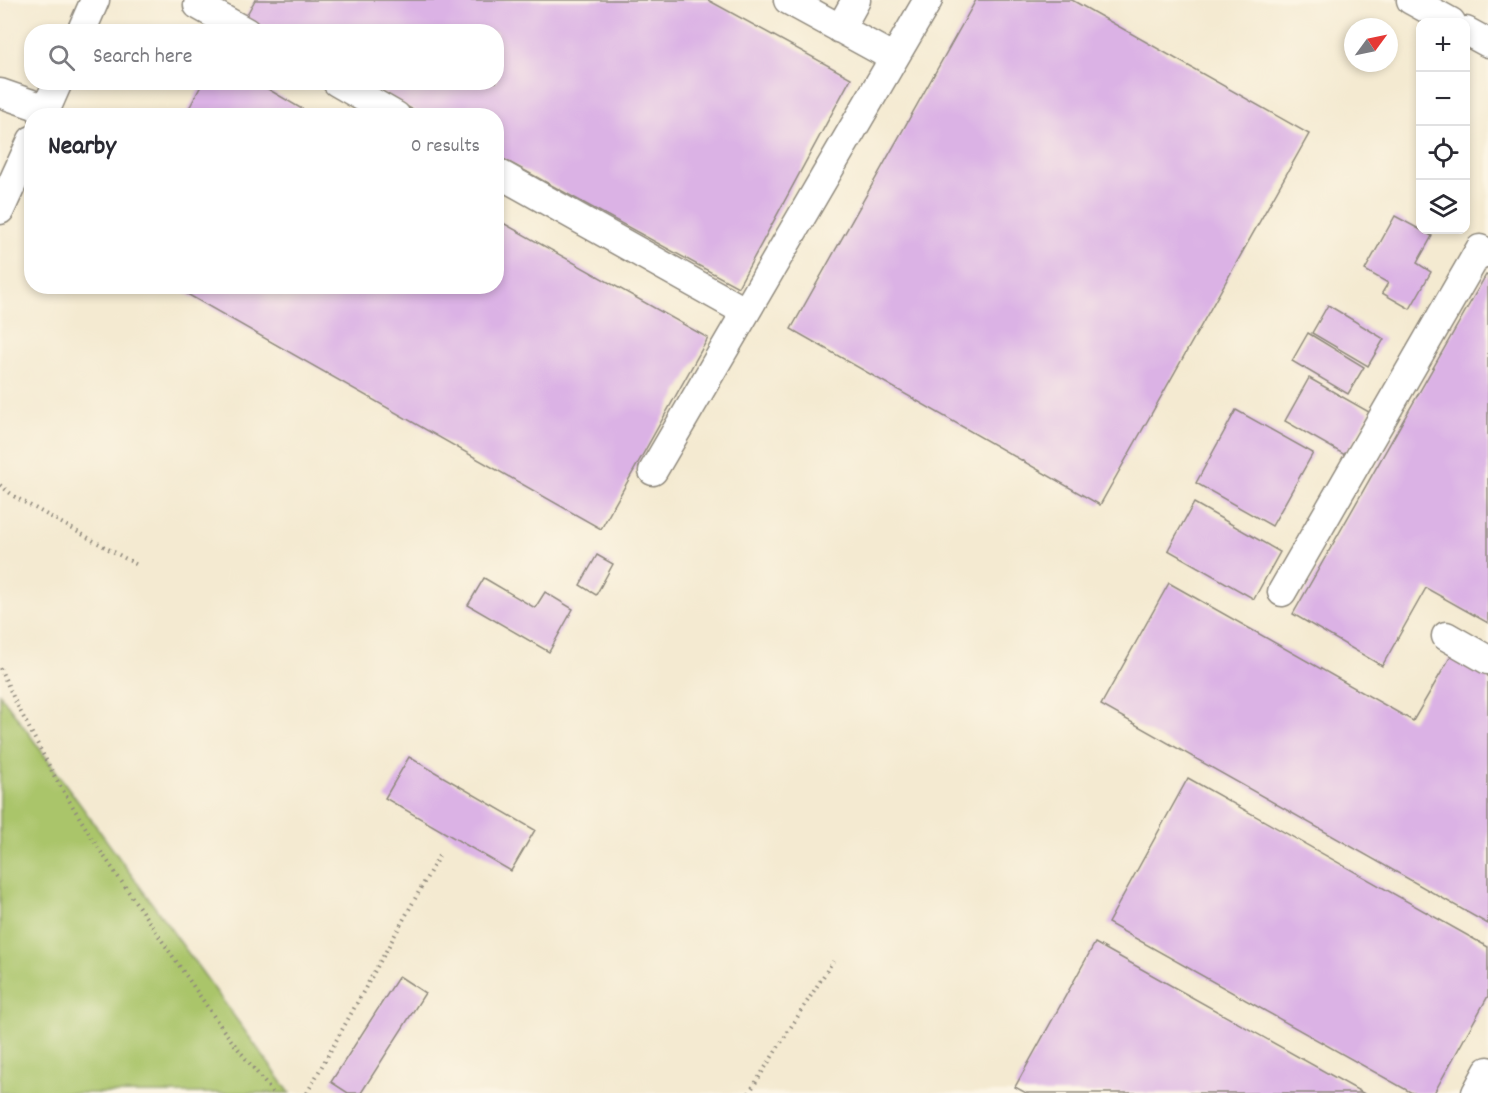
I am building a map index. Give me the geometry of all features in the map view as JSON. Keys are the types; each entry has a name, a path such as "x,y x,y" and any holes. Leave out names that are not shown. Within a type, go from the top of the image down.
{"street":[{"path":"84,24 95,0"},
{"path":"201,0 198,5 232,24"},
{"path":"788,0 894,58"},
{"path":"840,28 856,0"},
{"path":"653,471 928,0"},
{"path":"1411,0 1444,13"},
{"path":"1470,33 1488,44"},
{"path":"46,108 54,90"},
{"path":"351,90 382,108"},
{"path":"0,93 35,108"},
{"path":"0,210 24,158"},
{"path":"504,176 746,312"},
{"path":"1282,592 1480,249 1488,253"},
{"path":"1446,636 1488,660"},
{"path":"1476,1093 1488,1071"}],"path":[{"path":"0,485 15,497 139,566"},
{"path":"0,668 56,779 95,843 224,1031 273,1093"},
{"path":"307,1093 441,852"},
{"path":"749,1093 833,960"}],"green space":[{"path":"0,694 290,1093 0,1093"}],"building":[{"path":"255,0 708,0 851,78 738,287 504,159 504,108 410,108 377,90 504,90 504,24 256,24 245,18"},
{"path":"976,0 1072,0 1309,134 1100,505 791,329"},
{"path":"199,90 270,90 300,108 189,108"},
{"path":"1395,216 1416,227 1416,234 1432,236 1417,263 1431,272 1410,309 1382,293 1388,283 1365,270"},
{"path":"504,223 708,338 601,529 187,294 504,294"},
{"path":"1486,275 1488,276 1488,623 1426,588 1382,666 1293,614"},
{"path":"1328,305 1384,339 1368,366 1312,333"},
{"path":"1308,333 1364,367 1348,394 1292,361"},
{"path":"1309,378 1369,412 1345,455 1285,421"},
{"path":"1236,410 1313,453 1272,526 1196,483"},
{"path":"1194,503 1280,552 1254,599 1168,550"},
{"path":"597,555 613,564 596,595 580,585"},
{"path":"484,578 535,608 545,592 573,609 549,652 468,605"},
{"path":"1169,583 1413,721 1452,654 1488,675 1488,924 1101,705"},
{"path":"409,757 535,830 511,871 385,798"},
{"path":"1188,778 1488,947 1488,996 1434,1093 1412,1093 1108,923"},
{"path":"1095,943 1363,1093 1026,1093 1015,1087"},
{"path":"399,976 425,993 361,1093 348,1093 331,1082"}]}
